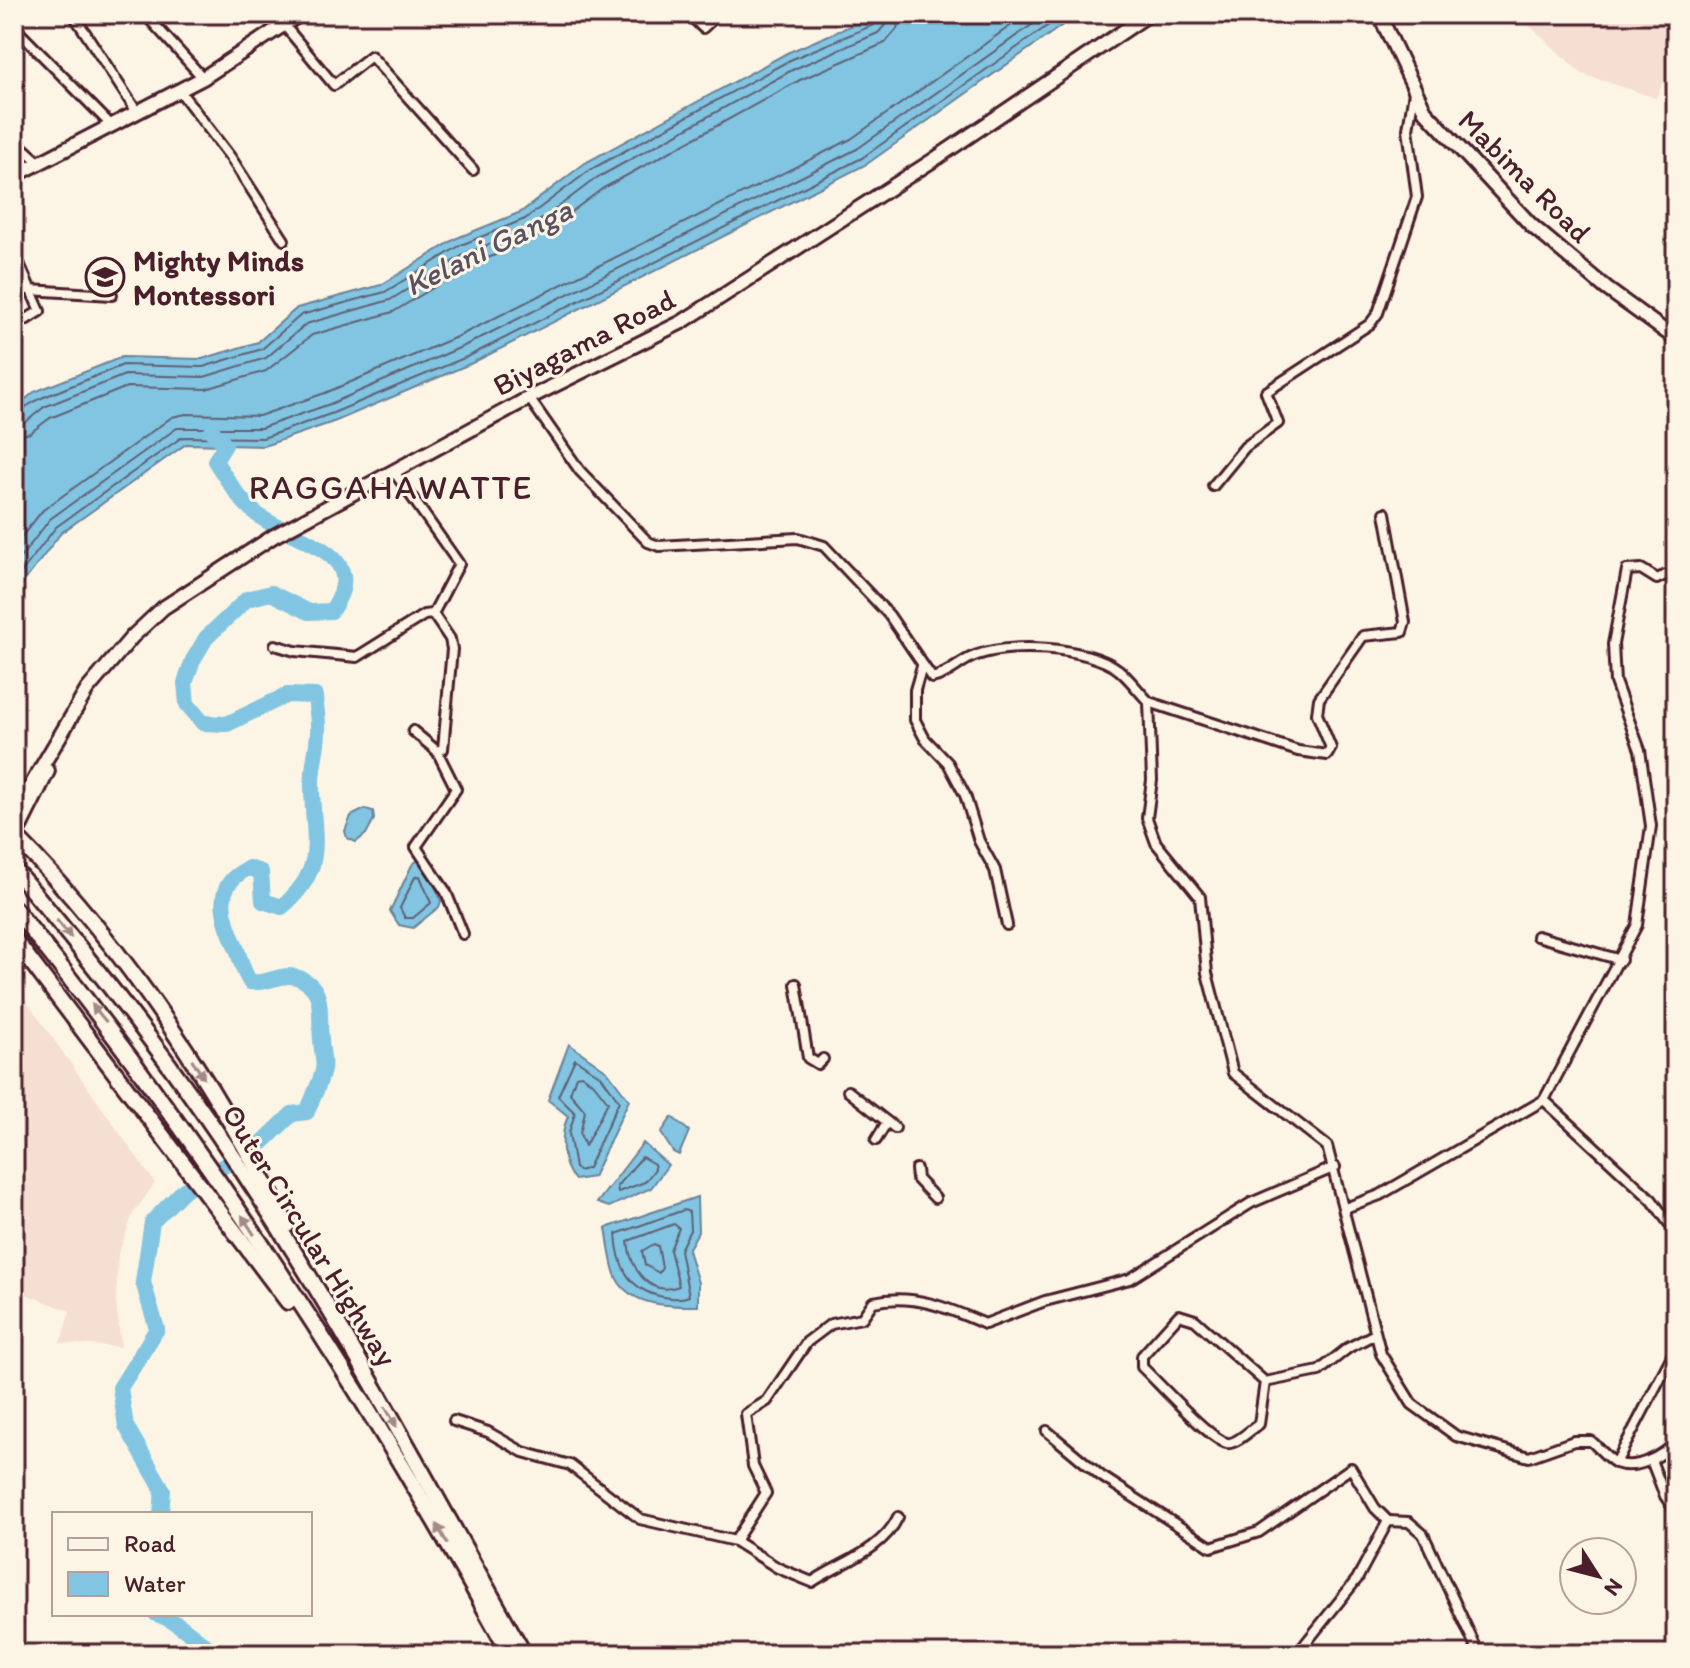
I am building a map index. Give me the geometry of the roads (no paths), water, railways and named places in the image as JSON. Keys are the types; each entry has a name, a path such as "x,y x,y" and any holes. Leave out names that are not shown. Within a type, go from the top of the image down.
{"highway":[{"path":"15,838 68,894 155,1006 229,1117 352,1350"},
{"name":"Outer Circular Highway","path":"14,869 191,1094 276,1222 352,1350 499,1623 510,1654"},
{"name":"Outer Circular Highway","path":"14,908 172,1112 335,1362 499,1623 524,1654"},
{"path":"14,939 60,1005 335,1362"}],"main road":[{"path":"14,176 203,78 300,14"},
{"name":"Biyagama Road","path":"15,838 87,690 132,637 163,608 274,536 529,398 682,322 749,281 1149,14"},
{"name":"Mabima Road","path":"1379,14 1425,111 1531,225 1607,289 1676,339"},
{"name":"Biyagama Road","path":"14,814 65,731"}],"street":[{"path":"73,14 137,112"},
{"path":"145,14 203,78"},
{"path":"689,14 703,28 718,14"},
{"path":"284,25 334,85 371,56 473,170"},
{"path":"14,27 111,125"},
{"path":"179,90 231,158 284,240"},
{"path":"1213,486 1245,447 1278,423 1266,392 1370,324 1378,313 1417,197 1408,129 1414,92"},
{"path":"14,140 40,163"},
{"path":"14,252 40,311 14,327"},
{"path":"29,290 112,295"},
{"path":"529,398 580,471 648,542 659,546 798,538 824,546 889,615 932,678 948,675 971,657 1009,650 1061,649 1117,669 1149,702 1298,751 1327,755 1331,748 1317,714 1319,699 1363,636 1402,632 1405,622 1385,513"},
{"path":"395,473 459,564 433,614"},
{"path":"1345,1208 1380,1195 1544,1100 1621,960 1637,925 1651,826 1640,750 1615,682 1613,644 1627,570 1641,569 1657,579 1676,570"},
{"path":"275,645 295,651 357,657 424,615 433,614"},
{"path":"433,614 450,639 452,649 444,745 437,751"},
{"path":"922,666 915,690 915,720 925,739 948,763 965,795 979,841 995,870 1007,925"},
{"path":"1149,702 1152,780 1147,818 1156,843 1200,897 1207,973 1233,1073 1327,1146 1335,1167 1381,1354 1412,1404 1456,1436 1529,1457 1574,1441 1591,1441 1616,1463 1651,1460 1676,1442"},
{"path":"413,731 437,751 456,789 416,847 452,902 463,934"},
{"path":"1537,936 1621,960"},
{"path":"796,984 808,1058 818,1064 823,1059"},
{"path":"848,1091 891,1125 876,1140"},
{"path":"1544,1100 1644,1192 1676,1233"},
{"path":"735,1541 766,1493 753,1466 746,1414 767,1401 807,1342 831,1324 862,1318 873,1302 890,1298 927,1300 985,1324 1045,1301 1130,1279 1251,1203 1335,1167"},
{"path":"916,1169 917,1179 935,1198"},
{"path":"1183,1315 1195,1320 1265,1382 1259,1424 1230,1444 1173,1399 1141,1362 1142,1356 1183,1315"},
{"path":"1265,1382 1319,1371 1348,1348 1375,1334"},
{"path":"1616,1463 1676,1348"},
{"path":"454,1421 488,1432 523,1452 570,1465 640,1519 735,1541 778,1568 812,1582 880,1542 891,1533 898,1517"},
{"path":"1047,1431 1101,1476 1211,1547 1259,1532 1351,1468 1375,1508 1388,1521 1409,1522 1423,1534 1479,1654"},
{"path":"1651,1460 1665,1496 1676,1512"},
{"path":"1297,1654 1357,1579 1388,1521"}],"water":[{"name":"Kelani Ganga","path":"878,14 1078,14 867,164 472,363 336,421 264,446 186,444 61,533 14,595 14,409 34,392 122,357 202,359 258,342 297,308 381,285 457,238 521,212 585,163 787,53"},
{"path":"365,809 373,811 374,819 366,834 356,842 347,838 345,831 351,816"},
{"path":"418,860 429,870 441,901 439,907 413,928 399,925 390,911 412,865"},
{"path":"569,1044 607,1071 629,1100 593,1177 575,1180 566,1166 563,1149 568,1116 548,1100"},
{"path":"672,1117 689,1131 679,1155 673,1152 661,1133"},
{"path":"643,1143 668,1165 651,1188 609,1207 597,1203"},
{"path":"697,1197 698,1232 688,1250 698,1283 698,1306 653,1303 632,1295 617,1279 606,1228"}],"waterway":[{"path":"161,1512 163,1490 126,1426 120,1388 157,1329 143,1282 152,1222 184,1190 263,1142 292,1114 307,1112 323,1066 319,1004 314,989 293,976 250,982 227,924 223,903 229,883 249,868 261,872 263,901 282,907 306,880 312,866 315,839 312,782 318,728 315,696 287,695 227,724 203,723 187,704 185,683 193,660 206,638 247,599 271,593 309,612 331,611 342,591 343,575 337,562 326,552 262,518 242,500 215,461 225,445 212,431"},
{"path":"162,1616 218,1654"}],"place":[{"name":"Mighty Minds Montessori","path":"105,277"}],"district":[{"name":"RAGGAHAWATTE","path":"391,487"}]}
